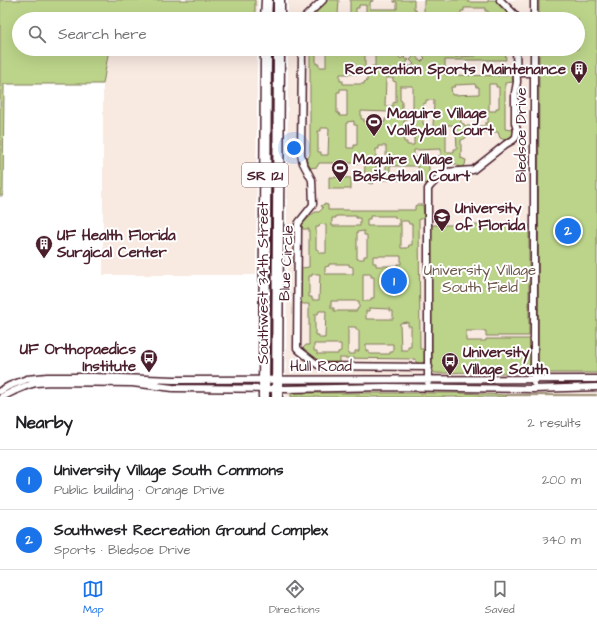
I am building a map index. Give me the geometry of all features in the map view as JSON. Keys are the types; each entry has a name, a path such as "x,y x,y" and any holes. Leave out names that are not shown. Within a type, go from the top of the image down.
{"main road":[{"path":"266,0 266,12"},
{"path":"279,0 279,12"},
{"name":"Southwest 34th Street","path":"264,388 266,56"},
{"name":"Southwest 34th Street","path":"277,388 279,56"}],"street":[{"path":"310,12 323,0"},
{"path":"500,0 512,12"},
{"path":"534,0 534,12"},
{"name":"Blue Circle","path":"302,56 301,154 303,163 312,180 313,204 299,223 297,348 318,365 322,366 429,367"},
{"path":"428,387 428,189 439,176 445,172 473,170 516,138 516,56"},
{"name":"Bledsoe Drive","path":"534,56 534,389"},
{"path":"516,71 534,72"},
{"name":"Hull Road","path":"0,391 27,379 47,377 173,380 264,388 428,379 597,379"},
{"name":"Hull Road","path":"2,397 26,386 36,383 51,382 132,383 173,388 428,387 534,389 597,387"}],"shaded area":[{"path":"115,0 258,0 257,12 114,12"},
{"name":"University of Florida","path":"288,0 597,0 597,397 286,397 288,56 585,56 585,12 288,12"},
{"path":"108,56 257,56 256,275 103,275 103,84"}],"green space":[{"path":"0,0 255,0 255,12 12,12 12,56 108,56 103,84 4,84 3,196 0,196"},
{"path":"328,0 339,0 338,12 316,12"},
{"path":"350,0 373,0 370,2 370,9 397,9 397,2 394,2 394,0 414,0 414,9 417,12 366,12 366,5 359,5 359,8 356,8 356,12 350,12"},
{"path":"424,0 467,0 468,2 488,2 488,0 495,0 507,12 488,12 485,11 485,8 464,8 464,11 461,12 424,12"},
{"path":"539,0 597,0 597,373 540,373 538,370 539,56 585,56 585,12 539,12"},
{"path":"310,56 316,56 316,64 319,64 319,67 326,67 326,56 365,56 365,69 372,69 372,66 375,66 375,56 398,56 401,59 404,56 406,60 409,60 406,63 410,67 414,64 410,60 414,56 416,56 421,62 425,58 423,56 506,56 506,60 445,60 445,75 512,76 513,82 505,83 505,129 513,130 513,135 509,139 505,140 500,138 498,132 469,132 466,138 461,140 461,158 466,160 465,165 462,167 459,167 457,164 429,164 429,181 426,184 423,180 374,180 372,184 365,179 365,163 319,163 317,167 310,168 304,158 308,158 310,154","holes":["340,74 367,74 367,81 364,82 364,84 343,84 343,81 340,81","386,78 393,78 393,81 396,82 396,102 393,103 393,106 385,106","475,84 476,87 479,87 479,94 452,95 451,87 455,87 455,85","489,84 496,84 496,87 499,87 499,108 496,108 496,111 489,111","400,86 413,86 413,110 410,113 402,110 402,101 400,100","340,89 347,89 347,116 340,116 339,113 337,113 337,92 340,92","426,100 434,100 433,128 427,128 427,124 423,124 423,104 426,103","361,111 388,112 388,119 385,119 385,122 364,122 364,119 361,119","461,116 488,116 488,123 485,123 485,126 465,126 461,123","407,117 414,118 414,145 407,145 407,142 404,142 404,121 407,120","354,121 354,125 357,125 357,145 354,145 354,148 347,148 347,122","446,125 453,125 453,128 456,128 457,149 454,149 454,152 446,152","321,128 329,128 328,155 321,155 321,152 318,152 318,131 321,131","379,146 386,146 386,173 379,173 379,170 376,170 376,149 379,149","441,149 441,156 438,156 438,159 418,160 418,157 414,157 414,150","390,166 418,166 418,173 414,173 414,176 393,176 393,173 390,173"]},
{"name":"Maguire Village Basketball Court","path":"329,177 351,178 351,189 329,189"},
{"name":"University Village South","path":"324,204 328,205 328,210 415,210 416,205 423,205 424,217 419,219 420,349 423,349 424,352 424,362 416,362 415,359 339,358 339,362 337,364 322,364 302,349 306,345 309,345 309,304 303,304 300,301 301,269 309,267 309,229 303,229 302,224 315,212 319,212 323,208 321,206","holes":["336,216 356,216 356,218 360,218 360,226 332,226 332,218 336,218","370,216 395,216 395,218 399,219 399,226 367,226 367,219 370,219","401,221 408,221 409,224 412,224 412,245 409,245 408,248 401,248","320,224 326,225 326,253 319,253 319,250 316,249 316,227 319,227","364,231 364,235 367,235 367,256 364,256 364,259 357,259 357,232","373,256 401,256 401,264 397,264 397,266 376,266 376,263 373,263","329,264 349,264 349,266 353,267 353,274 325,274 325,267 329,266","312,274 320,274 319,300 312,300 312,297 309,297 309,276 312,276","363,274 371,274 371,277 374,277 374,298 371,298 371,301 363,301","331,301 359,301 359,308 357,311 334,311 334,308 331,308","369,308 390,309 390,311 393,311 393,319 366,319 366,311 369,311","319,311 326,311 325,338 319,338 319,335 315,335 315,314 318,314","408,322 408,326 411,326 411,347 408,347 408,350 401,350 400,323","348,327 356,327 356,330 359,330 359,351 355,351 355,354 348,354","314,344 341,344 341,351 338,352 338,354 317,354 317,351 314,351","366,344 393,344 393,352 390,352 390,354 369,354 369,351 366,351"]},
{"name":"University Village South Field","path":"431,225 529,225 529,336 486,336 486,331 466,331 466,341 486,341 486,339 530,339 531,369 529,373 434,373 432,368"},
{"path":"458,393 507,395 506,397 291,397 291,394"}],"place":[{"name":"Recreation Sports Maintenance","path":"579,84"},
{"name":"Maguire Village Volleyball Court","path":"374,137"},
{"name":"Maguire Village Basketball Court","path":"340,183"},
{"name":"Southwest Recreation Ground Complex","path":"568,231"},
{"name":"University of Florida","path":"442,232"},
{"name":"UF Health Florida Surgical Center","path":"44,259"},
{"name":"University Village South Commons","path":"394,281"},
{"name":"UF Orthopaedics Institute","path":"149,373"},
{"name":"University Village South","path":"450,376"}]}
